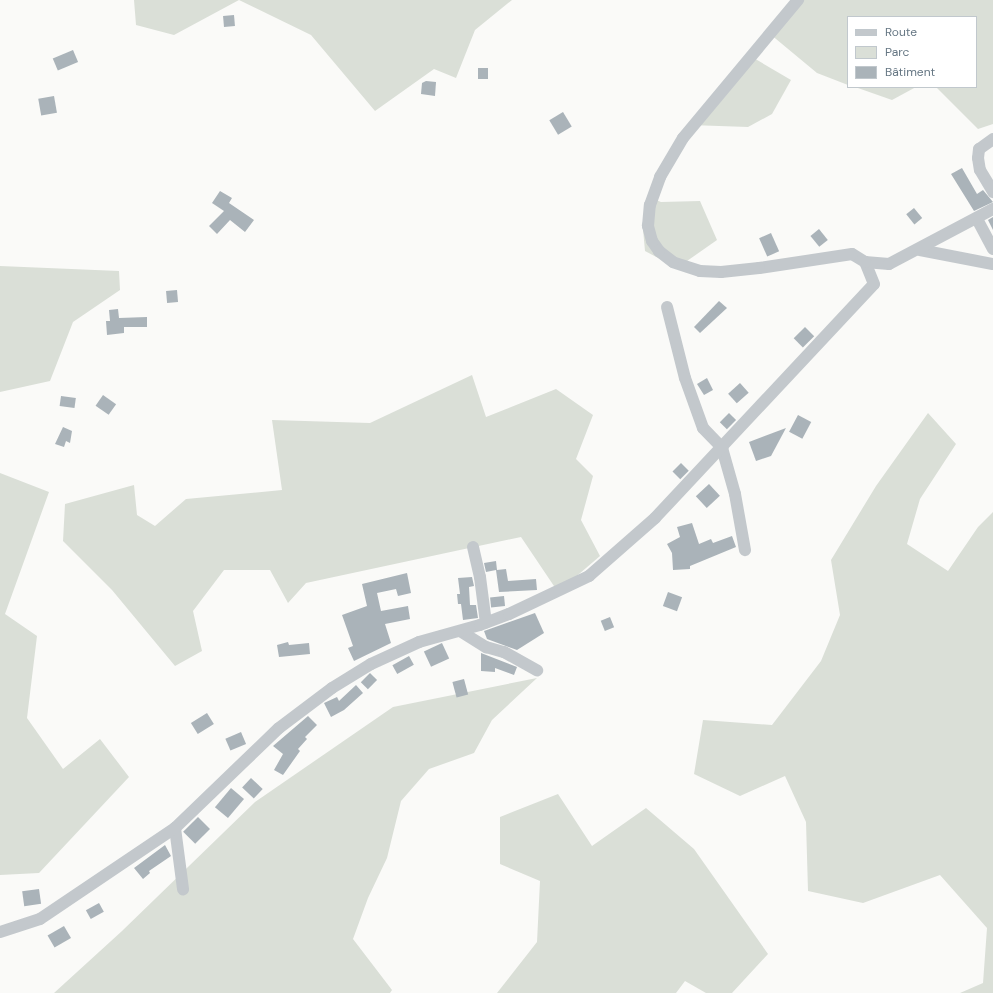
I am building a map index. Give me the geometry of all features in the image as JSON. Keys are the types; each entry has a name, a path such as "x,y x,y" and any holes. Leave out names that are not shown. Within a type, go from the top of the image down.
{"street":[{"path":"798,0 684,138 660,177 650,205 648,226 652,241 659,251 673,262 700,271 721,272 759,268 852,254 865,262 889,264 920,250 993,209"},
{"path":"993,139 979,149 978,158 980,170 993,192"},
{"path":"977,219 993,249"},
{"path":"920,250 993,264"},
{"path":"0,932 40,919 175,828 280,728 332,688 371,664 406,647 486,623 589,576 655,518 874,284 865,262"},
{"path":"666,307 685,378 703,428 722,448 735,494 745,550"},
{"path":"472,547 480,577 486,623"},
{"path":"460,631 486,647 504,652 537,670"},
{"path":"175,828 183,889"}],"green space":[{"path":"134,0 239,0 174,35 136,25"},
{"path":"239,0 512,0 475,30 456,78 434,69 375,111 311,35"},
{"path":"798,0 993,0 993,124 978,129 937,88 977,88 977,16 847,16 847,85 817,73 770,34"},
{"path":"752,57 791,80 772,114 748,127 690,125"},
{"path":"858,88 914,88 892,100"},
{"path":"649,197 661,202 700,201 717,240 677,268 645,251 643,229"},
{"path":"0,266 119,271 120,290 73,322 50,381 0,392"},
{"path":"472,375 486,417 556,389 593,415 576,459 593,476 581,520 600,556 558,592 521,537 306,583 288,603 270,570 224,570 193,611 202,651 175,666 112,590 63,541 65,504 134,485 137,515 155,526 186,499 282,490 272,420 370,423"},
{"path":"928,413 956,444 920,499 907,544 948,571 978,527 993,512 993,993 960,993 983,983 987,928 940,875 863,903 808,891 806,822 785,776 740,796 694,774 703,720 772,725 821,661 840,615 831,560 876,486"},
{"path":"0,473 49,492 5,614 37,636 27,718 63,769 100,739 129,777 39,873 0,875"},
{"path":"537,678 492,720 474,753 429,769 401,801 387,858 368,898 353,939 392,990 390,993 54,993 122,931 255,802 393,707"},
{"path":"558,794 592,846 646,808 694,849 768,954 732,993 706,993 685,981 676,993 497,993 537,942 540,881 500,864 500,817"}],"building":[{"path":"234,15 235,26 224,27 223,16"},
{"path":"73,50 78,62 58,71 53,59"},
{"path":"478,68 488,68 488,79 478,79"},
{"path":"426,81 436,82 435,96 421,94 422,83"},
{"path":"54,96 57,113 41,116 38,99"},
{"path":"563,112 572,127 558,135 549,120"},
{"path":"962,168 977,194 983,190 993,202 974,211 951,174"},
{"path":"220,191 232,198 229,203 254,220 245,232 230,220 217,234 209,226 224,211 212,203"},
{"path":"914,208 922,218 914,224 906,214"},
{"path":"993,217 993,230 988,220"},
{"path":"819,229 828,240 819,247 810,236"},
{"path":"771,233 779,251 767,257 759,238"},
{"path":"177,290 178,302 167,303 166,291"},
{"path":"719,301 727,308 700,333 694,327"},
{"path":"118,309 119,318 147,317 147,327 124,327 124,333 107,335 106,321 110,321 109,310"},
{"path":"805,327 814,336 803,348 794,338"},
{"path":"707,378 713,390 704,395 697,384"},
{"path":"740,383 749,393 737,403 728,394"},
{"path":"103,395 116,404 109,415 96,406"},
{"path":"61,396 76,398 74,408 60,406"},
{"path":"729,413 736,420 727,429 720,422"},
{"path":"798,415 811,422 802,439 789,432"},
{"path":"63,427 72,431 70,443 66,441 64,447 55,444"},
{"path":"786,428 771,456 756,461 749,442"},
{"path":"681,463 689,471 680,479 673,471"},
{"path":"709,484 720,496 707,508 696,496"},
{"path":"692,523 699,544 711,539 713,543 732,536 736,547 690,566 690,569 673,570 672,553 667,544 680,537 677,527"},
{"path":"496,561 497,570 506,569 508,581 536,579 537,590 499,592 496,570 486,572 484,563"},
{"path":"407,573 411,593 398,596 396,589 377,593 381,611 408,606 410,619 385,624 391,643 354,661 348,648 353,646 342,615 367,606 362,584"},
{"path":"472,577 474,586 469,587 470,605 476,605 478,618 463,620 461,604 458,604 457,594 460,594 458,578"},
{"path":"668,592 682,597 677,611 663,606"},
{"path":"504,596 505,606 491,607 490,597"},
{"path":"535,613 544,633 517,650 487,639 484,631"},
{"path":"610,617 614,627 605,631 601,621"},
{"path":"288,642 289,645 309,643 310,654 279,657 277,645"},
{"path":"442,643 449,658 431,667 424,651"},
{"path":"481,653 517,667 514,675 495,668 495,672 481,671"},
{"path":"409,656 414,665 397,674 392,665"},
{"path":"370,673 377,680 368,689 361,682"},
{"path":"464,679 468,694 457,698 452,682"},
{"path":"356,685 363,693 344,710 331,717 324,703 337,697 339,701"},
{"path":"207,713 214,724 198,734 191,723"},
{"path":"308,716 317,725 305,737 307,739 298,749 300,751 283,775 274,770 283,754 273,746"},
{"path":"241,732 246,744 230,751 225,739"},
{"path":"251,778 263,789 254,798 242,788"},
{"path":"231,788 244,799 228,818 215,807"},
{"path":"198,817 210,829 195,844 183,832"},
{"path":"165,845 171,856 149,871 150,873 143,879 134,868"},
{"path":"39,889 41,904 24,906 22,891"},
{"path":"99,903 104,912 91,919 86,910"},
{"path":"64,926 71,938 55,948 48,936"}]}
